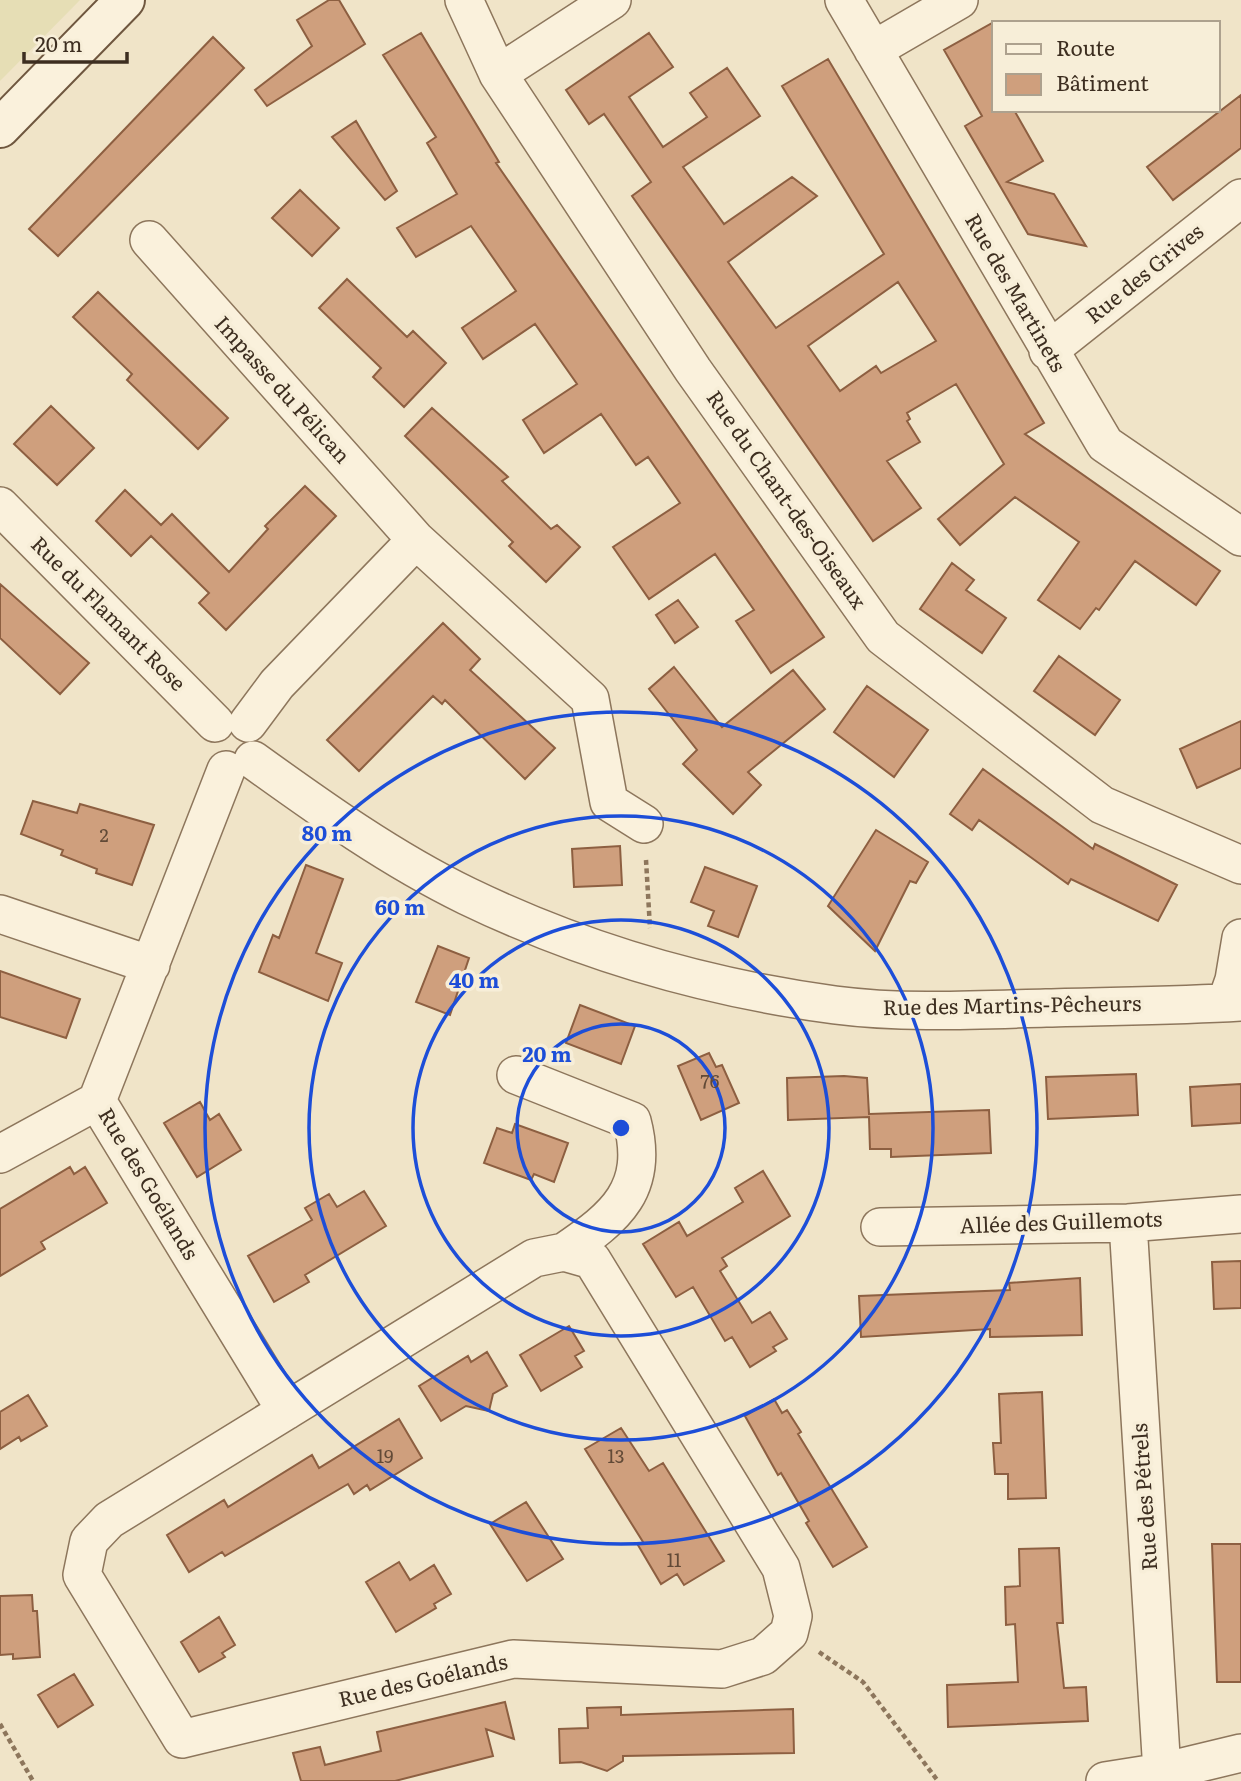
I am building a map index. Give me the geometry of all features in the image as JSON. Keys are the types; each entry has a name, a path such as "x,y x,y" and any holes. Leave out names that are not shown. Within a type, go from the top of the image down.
{"main road":[{"path":"0,128 125,0"}],"street":[{"name":"Rue du Chant-des-Oiseaux","path":"464,0 499,74 693,370 883,637 1102,804 1241,865"},
{"path":"499,74 612,0"},
{"name":"Rue des Martinets","path":"844,0 1105,444 1241,537"},
{"path":"873,50 959,0"},
{"name":"Rue des Grives","path":"1048,351 1241,198"},
{"name":"Impasse du Pélican","path":"149,240 415,540 590,699 609,802 643,824"},
{"name":"Rue du Flamant Rose","path":"0,506 232,723"},
{"path":"232,723 259,741 239,765 215,765 208,755 205,743 208,732 232,723 277,684 415,540"},
{"name":"Rue des Goélands","path":"0,1154 97,1101 151,965 239,765"},
{"name":"Rue des Martins-Pêcheurs","path":"239,765 466,895 546,931 648,966 747,991 837,1005 935,1011 1234,1002"},
{"path":"0,914 151,965"},
{"path":"1234,1002 1234,980 1241,938"},
{"name":"Rue des Goélands","path":"516,1075 632,1121 637,1158 631,1194 592,1234 564,1252 534,1258 109,1520 89,1541 82,1575 182,1739 513,1658 722,1670 763,1656 789,1633"},
{"name":"Rue des Goélands","path":"97,1101 286,1411"},
{"name":"Allée des Guillemots","path":"880,1227 1128,1223 1241,1214"},
{"name":"Rue des Pétrels","path":"1128,1223 1162,1772"},
{"path":"564,1252 592,1260 780,1568 793,1616 789,1633"},
{"path":"1105,1781 1162,1772 1241,1753"}],"path":[{"path":"643,824 651,943 648,966"},
{"path":"789,1633 863,1682 938,1781"},
{"path":"0,1724 33,1781"}],"shaded area":[{"path":"0,0 80,0 0,81"}],"building":[{"path":"329,0 339,0 365,44 267,106 255,90 312,46 297,20"},
{"path":"992,23 992,112 1015,112 1043,161 1007,182 1054,194 1086,246 1028,234 965,126 982,116 944,50"},
{"path":"421,33 499,162 496,163 824,637 771,673 736,621 754,610 715,554 649,599 613,547 680,503 648,457 636,465 601,414 544,453 523,420 577,384 535,324 483,359 462,328 516,291 471,226 416,257 397,228 457,194 427,143 436,137 383,55"},
{"path":"649,33 673,67 629,97 663,147 707,117 690,93 727,68 760,116 683,167 724,224 792,177 817,196 728,262 776,328 884,254 782,86 828,59 1044,423 1025,434 1220,571 1196,605 1135,561 1099,610 1096,608 1080,629 1038,600 1079,542 1015,497 960,545 938,519 1004,464 956,384 907,413 910,419 907,421 920,442 887,461 921,508 873,541 632,196 651,182 604,114 589,124 566,90","holes":["898,282 936,341 881,373 876,366 840,391 808,346"]},
{"path":"213,37 244,68 58,256 29,229"},
{"path":"1241,95 1241,148 1173,200 1147,167"},
{"path":"356,121 397,191 385,200 332,137"},
{"path":"300,190 339,228 312,256 272,218"},
{"path":"347,279 407,337 413,331 446,363 404,407 373,377 381,368 319,308"},
{"path":"98,292 228,418 198,449 127,380 132,374 73,317"},
{"path":"51,406 94,448 57,485 14,444"},
{"path":"432,408 508,477 502,481 551,529 557,525 580,547 546,582 509,546 513,542 405,436"},
{"path":"305,486 336,516 226,630 199,603 209,593 151,536 131,556 96,521 125,490 161,525 172,514 229,572 268,529 265,526"},
{"path":"952,563 974,580 966,590 1006,618 982,653 920,609"},
{"path":"0,584 89,663 60,694 0,638"},
{"path":"678,600 698,627 675,643 656,615"},
{"path":"443,623 480,659 470,670 555,748 525,779 445,700 442,704 433,696 359,771 327,740"},
{"path":"1059,656 1120,700 1095,735 1034,691"},
{"path":"674,667 722,727 793,670 825,709 748,772 761,785 733,814 683,764 697,750 649,689"},
{"path":"867,686 928,730 894,777 834,732"},
{"path":"1241,721 1241,768 1197,788 1180,749"},
{"path":"983,769 1093,849 1095,844 1177,885 1158,921 1071,879 1068,884 979,820 972,830 950,814"},
{"path":"33,801 77,813 80,804 154,825 132,885 96,873 97,869 61,855 63,850 21,834"},
{"path":"876,830 928,862 916,883 910,881 875,951 828,906"},
{"path":"620,846 622,885 574,887 572,849"},
{"path":"306,865 343,879 316,953 342,963 328,1001 259,972 273,935 279,938"},
{"path":"705,867 757,886 738,937 708,926 714,911 691,902"},
{"path":"438,946 469,958 450,1015 416,1002"},
{"path":"0,971 80,999 66,1038 0,1017"},
{"path":"580,1005 635,1026 621,1064 566,1043"},
{"path":"709,1053 716,1067 722,1065 739,1103 701,1120 678,1066"},
{"path":"1136,1074 1138,1115 1048,1119 1046,1077"},
{"path":"787,1078 867,1078 869,1114 989,1110 991,1153 891,1157 891,1149 870,1149 869,1117 788,1120"},
{"path":"1241,1084 1241,1123 1192,1126 1190,1087"},
{"path":"200,1102 210,1120 219,1114 241,1150 197,1177 164,1123"},
{"path":"515,1124 568,1143 554,1182 534,1174 531,1180 484,1163 497,1128 512,1133"},
{"path":"70,1167 74,1174 85,1167 107,1203 41,1242 45,1249 0,1276 0,1209"},
{"path":"763,1171 790,1216 722,1258 727,1266 720,1271 752,1323 770,1312 787,1339 773,1347 776,1351 750,1367 732,1337 725,1341 693,1287 676,1297 643,1244 679,1222 687,1236 743,1202 735,1188"},
{"path":"364,1191 386,1226 305,1275 309,1282 274,1302 248,1256 312,1220 305,1208 329,1194 337,1207"},
{"path":"1241,1261 1241,1308 1214,1309 1212,1262"},
{"path":"1080,1278 1082,1335 990,1337 990,1329 861,1337 859,1296 1010,1290 1009,1283"},
{"path":"569,1326 584,1351 575,1356 582,1367 541,1391 520,1355"},
{"path":"487,1352 507,1386 493,1394 489,1411 466,1406 441,1421 419,1386 468,1356 471,1362"},
{"path":"1042,1392 1046,1498 1008,1499 1008,1474 995,1474 993,1443 1001,1443 999,1394"},
{"path":"28,1395 47,1426 21,1441 19,1437 0,1449 0,1412"},
{"path":"774,1399 782,1413 787,1410 801,1432 798,1434 867,1547 833,1567 806,1523 809,1521 781,1473 778,1475 745,1416"},
{"path":"399,1419 422,1458 370,1490 367,1485 354,1494 348,1484 225,1556 222,1552 189,1572 167,1535 224,1500 228,1507 312,1455 319,1468"},
{"path":"621,1428 649,1471 663,1463 724,1561 684,1585 677,1574 661,1584 638,1545 643,1542 585,1449"},
{"path":"526,1502 563,1559 527,1581 490,1524"},
{"path":"1212,1544 1241,1544 1241,1682 1217,1682"},
{"path":"1059,1548 1063,1623 1057,1623 1064,1688 1086,1687 1088,1721 948,1727 947,1685 1018,1682 1015,1624 1006,1625 1005,1587 1020,1586 1019,1549"},
{"path":"399,1562 410,1580 434,1565 451,1594 434,1604 436,1608 396,1632 366,1582"},
{"path":"32,1595 33,1611 37,1611 40,1657 13,1659 13,1654 0,1655 0,1596"},
{"path":"219,1617 235,1645 222,1653 225,1657 199,1672 181,1642"},
{"path":"74,1674 93,1705 58,1727 38,1695"},
{"path":"505,1702 514,1739 486,1729 493,1756 395,1781 301,1781 293,1753 320,1747 325,1765 381,1751 377,1732"},
{"path":"621,1707 621,1715 793,1709 794,1753 623,1756 623,1761 607,1771 581,1762 560,1763 559,1729 588,1728 587,1708"}]}
